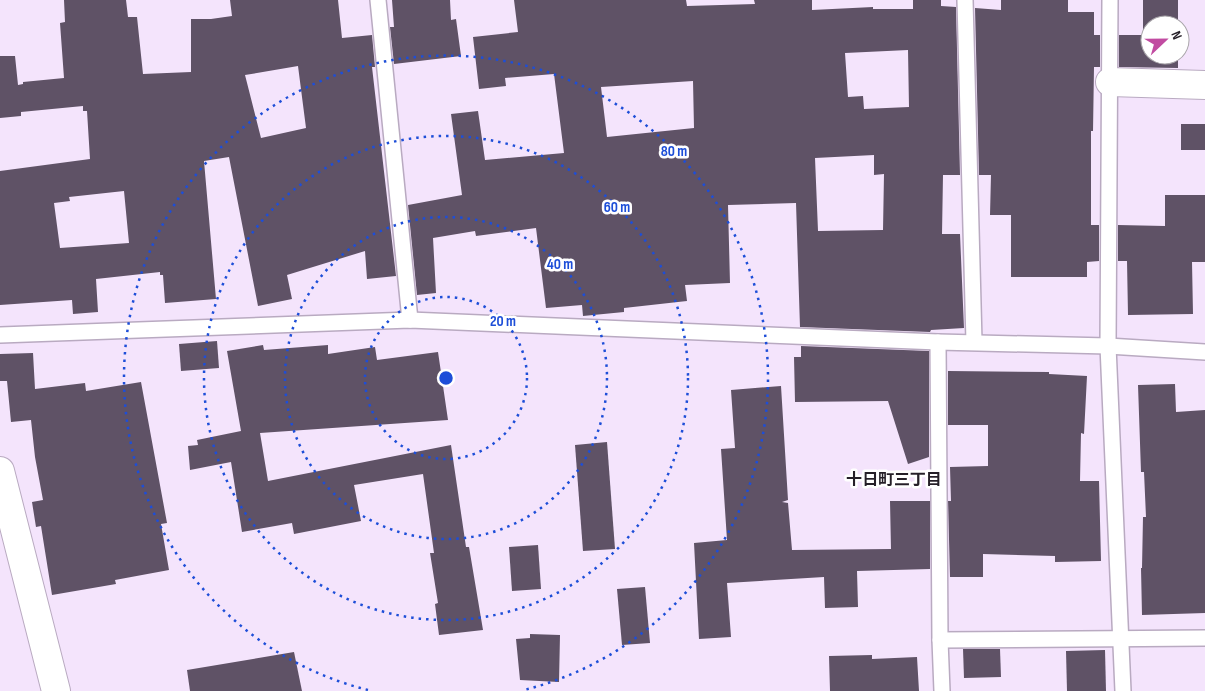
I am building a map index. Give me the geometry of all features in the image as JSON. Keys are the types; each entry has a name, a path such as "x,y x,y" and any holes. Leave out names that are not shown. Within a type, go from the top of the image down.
{"street":[{"path":"1110,82 1205,85"},
{"path":"0,471 56,691"}],"lane":[{"path":"378,0 410,320"},
{"path":"965,0 974,342"},
{"path":"1110,0 1108,346 1123,691"},
{"path":"0,335 410,320 938,342 1108,346 1205,352"},
{"path":"938,342 942,691"},
{"path":"940,640 1205,638"}],"building":[{"path":"64,0 126,0 128,17 137,17 143,74 191,72 191,19 232,16 230,0 338,0 342,38 372,35 375,67 372,67 396,276 367,279 365,251 287,275 292,299 258,306 229,157 204,161 216,299 165,303 163,275 160,275 160,272 96,279 98,312 73,314 72,300 0,305 0,171 90,159 87,111 83,111 83,106 21,112 21,116 0,118 0,56 15,56 18,85 23,84 23,82 64,78 60,23 65,22","holes":["298,66 306,128 261,138 245,75","124,191 129,243 60,248 54,203 70,201 69,197"]},
{"path":"392,0 450,0 451,20 456,19 461,56 394,64 390,27 394,27"},
{"path":"514,0 686,0 687,6 755,4 754,0 812,0 812,10 873,7 873,9 913,9 913,0 941,0 941,6 956,7 960,175 943,175 942,234 960,234 964,328 931,330 930,332 800,327 796,203 728,205 730,283 685,285 687,301 624,308 624,312 583,316 582,305 546,308 536,228 476,236 475,231 433,238 436,293 417,295 408,205 462,195 451,114 478,111 485,160 564,153 554,74 505,78 506,86 479,89 473,37 518,32","holes":["908,50 909,107 864,109 863,96 848,97 845,53","693,81 694,128 607,137 601,87","874,155 874,175 884,174 883,230 818,231 815,158"]},
{"path":"1001,0 1068,0 1068,12 1094,12 1094,35 1100,35 1100,67 1094,67 1093,131 1091,131 1091,225 1099,225 1099,261 1087,262 1087,277 1011,277 1011,215 990,215 991,175 979,175 975,8 1001,10"},
{"path":"1143,0 1178,0 1178,15 1143,15"},
{"path":"1119,35 1140,35 1140,65 1178,65 1178,68 1119,67"},
{"path":"1181,124 1205,124 1205,150 1181,150"},
{"path":"1165,195 1205,195 1205,262 1192,262 1193,314 1128,315 1127,261 1118,261 1118,225 1165,226"},
{"path":"217,341 219,368 181,371 179,344"},
{"path":"263,345 264,350 328,345 328,354 375,347 377,360 438,352 448,420 260,433 268,481 451,445 466,547 469,547 483,630 439,635 435,604 438,603 430,553 434,553 423,474 354,485 361,521 294,534 292,523 242,532 231,462 190,470 188,446 198,445 197,440 241,431 227,351"},
{"path":"801,346 929,351 929,457 908,464 888,401 795,402 794,357 801,357"},
{"path":"33,353 35,389 85,383 86,391 141,382 167,523 161,524 169,570 115,580 116,584 52,595 41,526 36,527 32,502 43,500 35,457 31,420 11,422 7,381 0,381 0,354"},
{"path":"948,371 1049,372 1049,374 1087,376 1084,434 1081,433 1080,481 1099,481 1101,561 1055,562 1055,556 983,554 983,577 950,577 948,501 951,501 950,467 988,466 988,425 948,425"},
{"path":"1175,384 1176,412 1205,410 1205,613 1142,615 1143,517 1146,517 1144,472 1141,472 1138,385"},
{"path":"781,386 788,500 782,502 788,503 792,550 891,549 890,501 930,501 930,569 857,571 858,607 825,608 824,577 727,583 731,637 699,639 694,543 727,540 721,449 735,448 731,390"},
{"path":"607,442 615,549 583,551 575,445"},
{"path":"538,545 541,589 512,591 509,547"},
{"path":"645,587 650,643 622,645 617,589"},
{"path":"530,634 560,635 559,682 520,680 516,639 530,638"},
{"path":"963,649 1000,649 1001,677 964,678"},
{"path":"1105,650 1106,691 1067,691 1066,651"},
{"path":"294,652 302,691 190,691 187,670"},
{"path":"872,655 872,659 917,657 919,691 830,691 829,656"}],"district":[{"name":"十日町三丁目","path":"894,480"}]}
